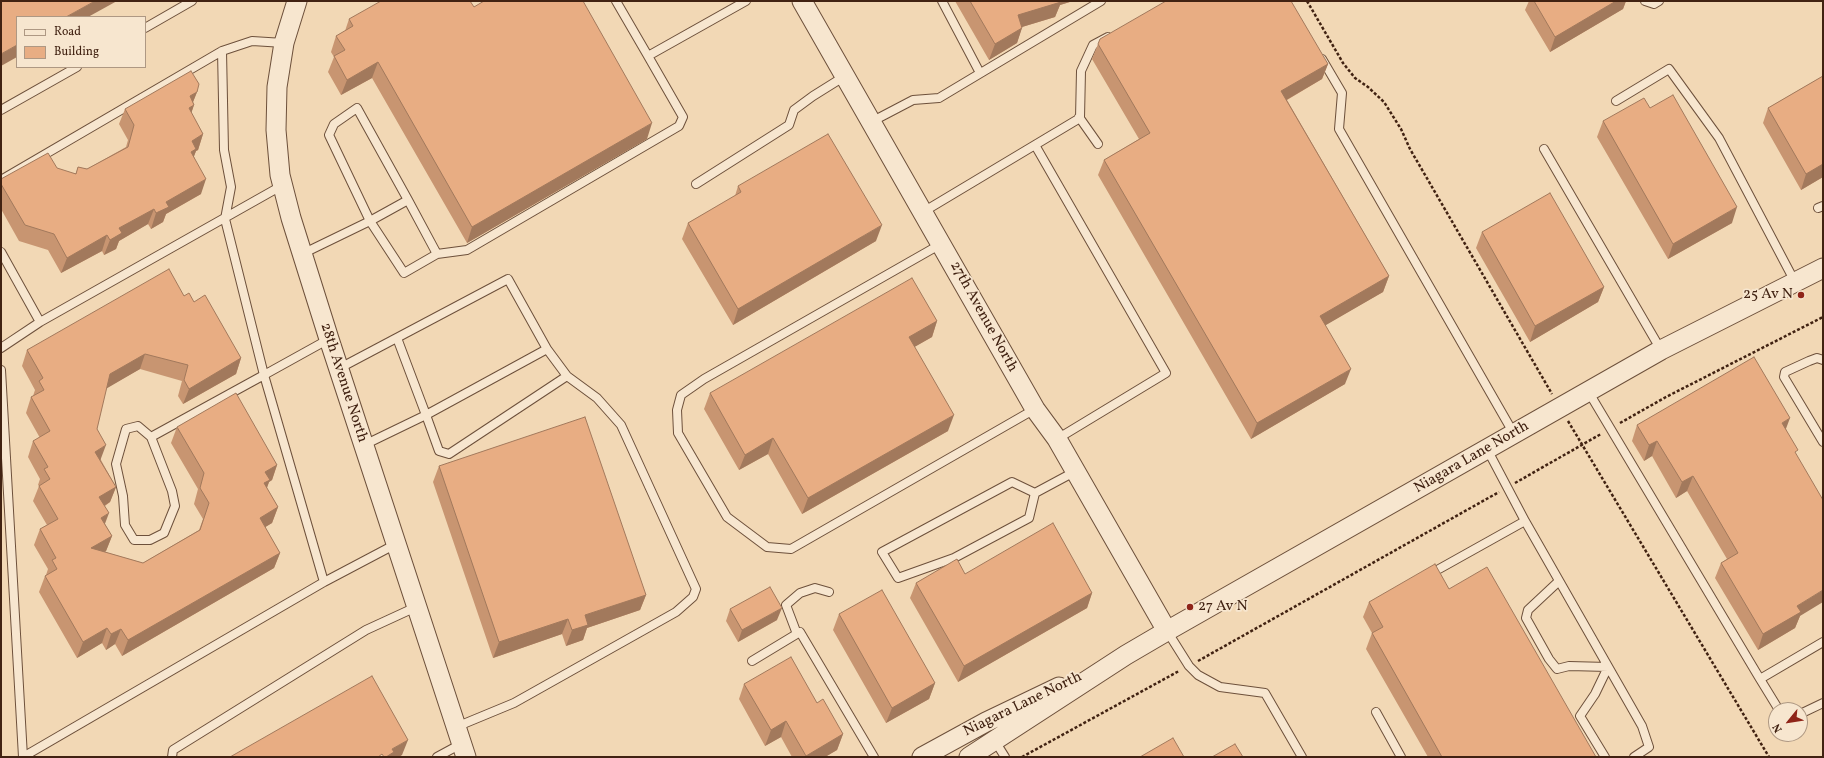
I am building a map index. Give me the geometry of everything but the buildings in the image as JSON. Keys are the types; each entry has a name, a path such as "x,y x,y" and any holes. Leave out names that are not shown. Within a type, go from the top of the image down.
{"street":[{"name":"28th Avenue North","path":"297,1 284,43 277,87 276,130 280,174 302,254 338,369 460,743"},
{"name":"27th Avenue North","path":"802,1 1035,408 1057,439 1167,630"},
{"name":"Niagara Lane North","path":"969,757 1000,749 1126,655 1167,630 1661,350 1823,268"},
{"name":"Niagara Lane North","path":"922,757 986,722 1126,655"}],"lane":[{"path":"146,27 192,1"},
{"path":"437,254 357,108 334,124 329,135 370,221 404,273 437,254 468,250 679,126 683,118 616,1"},
{"path":"648,56 746,1"},
{"path":"942,1 980,74"},
{"path":"871,122 913,100 939,98 1101,1"},
{"path":"1645,1 1654,4 1659,1"},
{"path":"1098,144 1079,117 1081,71 1093,45 1113,34"},
{"path":"1,180 222,51 252,41 284,43"},
{"path":"222,51 224,150 231,187 225,219 264,375 324,582"},
{"path":"1319,54 1342,93 1339,129 1514,434"},
{"path":"1,110 74,68"},
{"path":"1616,101 1669,69 1719,138 1771,239 1796,283"},
{"path":"696,184 789,125 794,110 845,76"},
{"path":"923,212 1079,117"},
{"path":"1035,145 1166,373 1057,439"},
{"path":"1544,150 1661,350"},
{"path":"1,348 40,322 283,185"},
{"path":"302,254 370,221 408,200"},
{"path":"942,244 704,379 681,395 677,410 678,433 726,517 767,547 791,549 1035,408"},
{"path":"1,252 40,322"},
{"path":"338,369 508,279 547,349 567,376 597,398 621,425 696,589 693,596 676,612 514,703 460,743 437,757"},
{"path":"397,338 439,451 449,454 567,376"},
{"path":"151,437 329,339"},
{"path":"364,445 426,415 547,349"},
{"path":"1823,360 1817,358 1809,361 1785,372 1784,377 1823,442"},
{"path":"1,370 23,757 324,582 396,544"},
{"path":"1588,391 1773,702"},
{"path":"138,426 151,437 172,491 175,506 164,533 150,540 134,540 125,525 123,496 116,464 126,429 138,426"},
{"path":"1487,449 1525,522 1642,726 1650,747 1634,757"},
{"path":"1036,493 1012,482 882,552 898,578 954,558 1029,518 1036,493 1076,471"},
{"path":"1439,569 1525,522"},
{"path":"1559,581 1528,610 1526,618 1549,659 1557,670 1569,666 1608,668"},
{"path":"797,634 786,605 800,593 815,588 829,592"},
{"path":"172,757 173,750 366,630 416,607"},
{"path":"1167,630 1189,666 1198,675 1220,687 1265,693 1302,757"},
{"path":"752,661 800,632 874,757"},
{"path":"1760,679 1823,642"},
{"path":"1605,757 1580,716 1595,694 1608,668"},
{"path":"1808,710 1823,703"},
{"path":"1376,712 1401,757"}],"path":[{"path":"1307,1 1343,63 1355,78 1368,87 1384,102 1401,129 1410,149 1551,392"},
{"path":"1022,757 1189,666 1666,397 1823,317"},
{"path":"1568,422 1769,757"}],"place":[{"name":"25 Av N","path":"1801,295"},
{"name":"27 Av N","path":"1190,607"}]}
